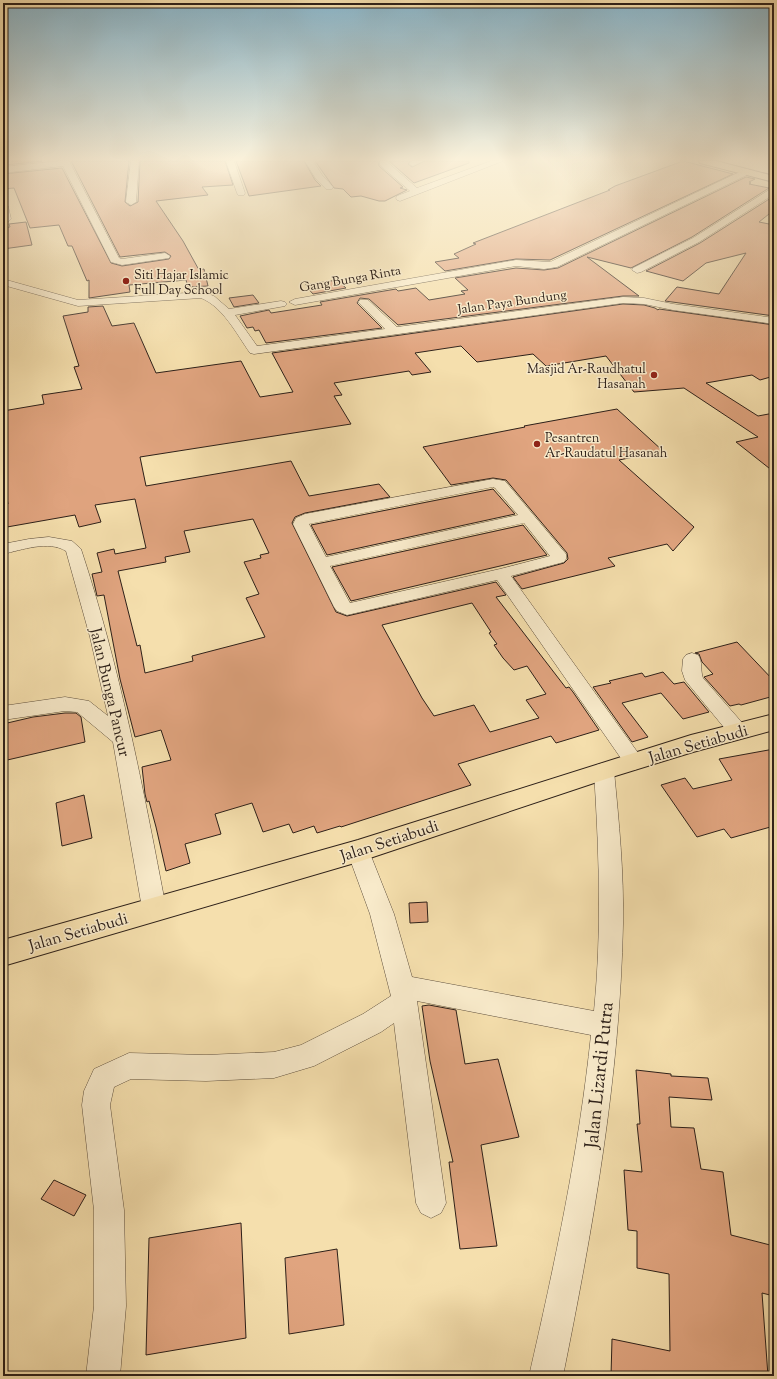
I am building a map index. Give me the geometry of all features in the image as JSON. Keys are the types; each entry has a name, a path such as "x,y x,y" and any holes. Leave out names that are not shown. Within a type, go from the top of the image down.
{"main road":[{"name":"Jalan Setiabudi","path":"3,953 154,908 358,851 604,771 738,731 774,722"}],"street":[{"path":"98,225 115,260 122,262 165,256"},
{"name":"Gang Bunga Rinta","path":"295,302 516,263 524,262 545,266 553,265 635,225"},
{"path":"637,270 696,240 719,225"},
{"path":"3,282 78,303 198,294 212,298 226,313"},
{"name":"Jalan Paya Bundung","path":"226,313 254,350 623,300 644,301 673,307 774,321"},
{"path":"364,302 394,331"},
{"name":"Gang Bunga Rinta","path":"226,313 281,304"},
{"path":"496,482 500,484 526,518 558,554 559,558 501,574 346,609 343,607 320,563 302,526 301,521 303,520 496,482"},
{"path":"320,563 526,518"},
{"name":"Jalan Bunga Pancur","path":"3,549 27,544 51,542 68,545 72,549 98,630 123,739 154,908"},
{"path":"501,574 634,762"},
{"path":"692,659 691,671 694,680 738,731"},
{"path":"3,713 65,704 82,706 123,739"},
{"name":"Jalan Lizardi Putra","path":"546,1376 571,1262 587,1171 606,1025 612,908 610,817 604,771"},
{"path":"358,851 382,914 403,995 431,1204"},
{"path":"403,995 606,1025"},
{"path":"103,1376 110,1306 109,1210 96,1105 98,1091 104,1078 129,1066 206,1068 236,1067 274,1065 305,1057 372,1023 403,995"}],"building":[{"path":"9,225 27,225 32,245 3,249 3,228 10,227"},
{"path":"29,225 56,225 30,228"},
{"path":"59,225 92,225 111,263 122,266 169,259 171,256 165,252 120,257 104,225 172,225 199,270 204,269 208,286 188,287 186,280 129,285 130,292 89,298 89,280 87,281 72,246 68,246"},
{"path":"519,225 624,225 550,260 516,259 445,271 435,262 459,258 454,254 476,244 473,243"},
{"path":"646,225 710,225 692,237 631,268 587,257 639,296 623,296 398,325 369,299 360,298 357,303 382,328 266,343 259,330 255,331 253,327 247,328 240,316 269,310 271,313 322,305 320,302 396,289 398,291 416,288 429,300 465,294 461,291 468,290 455,278 516,268 544,270 558,268"},
{"path":"728,225 774,225 774,316 665,301 677,287 719,294 746,253 706,263 683,281 646,271 700,243"},
{"path":"337,280 346,288 313,294 305,285"},
{"path":"253,295 259,303 234,307 229,298"},
{"path":"623,304 644,305 658,310 774,325 774,376 760,380 752,375 706,383 758,416 774,413 774,472 736,442 758,437 684,388 634,392 606,356 546,366 533,354 477,362 461,346 415,353 431,372 412,375 409,371 334,383 342,395 334,396 351,424 140,457 146,486 291,461 309,496 379,484 390,497 305,513 295,517 292,523 336,612 347,616 496,582 506,595 496,597 566,688 569,687 573,692 599,730 556,743 551,736 458,764 471,785 341,827 340,826 317,833 314,826 293,833 289,824 263,832 252,803 215,814 221,834 185,844 190,863 166,871 149,801 147,802 145,794 142,767 171,760 161,730 135,737 120,679 104,595 97,596 92,574 102,572 97,553 114,549 115,554 146,548 135,499 95,505 101,522 79,527 75,515 7,527 4,504 8,504 3,475 3,411 44,404 42,395 82,389 74,367 79,366 63,316 88,312 88,307 103,306 112,326 134,323 156,373 241,361 260,397 293,392 272,353","holes":["253,519 269,553 260,555 261,558 244,562 259,594 246,598 265,637 192,656 193,661 145,673 140,645 137,646 118,571 166,562 165,557 190,552 184,531","472,603 491,632 489,633 497,644 494,645 503,658 514,670 527,666 546,694 526,700 539,718 490,732 474,705 434,716 422,698 382,625"]},
{"path":"617,409 663,451 619,460 694,527 673,551 667,544 608,558 615,566 522,589 513,577 564,563 568,559 567,553 506,480 493,478 451,485 423,447"},
{"path":"493,489 515,514 327,555 311,525"},
{"path":"523,525 547,555 351,601 332,567"},
{"path":"737,642 774,681 774,696 741,705 730,706 704,677 713,674 702,662 699,654 695,653"},
{"path":"663,672 674,684 684,682 709,712 683,719 661,693 622,703 648,737 632,742 593,687 611,683 609,681 642,673 645,677"},
{"path":"76,713 81,717 85,742 3,761 3,724 33,717"},
{"path":"774,749 774,826 731,838 724,829 697,837 661,785 685,778 693,789 732,780 719,759"},
{"path":"84,795 92,838 62,846 56,803"},
{"path":"427,902 428,922 410,923 409,903"},
{"path":"429,1005 456,1010 465,1064 498,1059 519,1137 481,1145 497,1246 460,1249 449,1162 453,1162 430,1061 422,1006"},
{"path":"636,1070 671,1074 671,1076 708,1078 712,1100 669,1097 671,1127 694,1128 701,1169 723,1172 731,1235 774,1246 774,1296 762,1293 768,1376 611,1376 612,1339 670,1351 669,1274 637,1268 637,1231 628,1230 624,1170 642,1172 637,1124 640,1124"},
{"path":"54,1180 86,1195 74,1216 41,1199"},
{"path":"241,1223 246,1338 146,1355 149,1238"},
{"path":"337,1249 344,1325 289,1334 285,1258"}],"place":[{"name":"Siti Hajar Islamic Full Day School","path":"126,281"},
{"name":"Masjid Ar-Raudhatul Hasanah","path":"654,375"},
{"name":"Pesantren Ar-Raudatul Hasanah","path":"537,444"}]}
